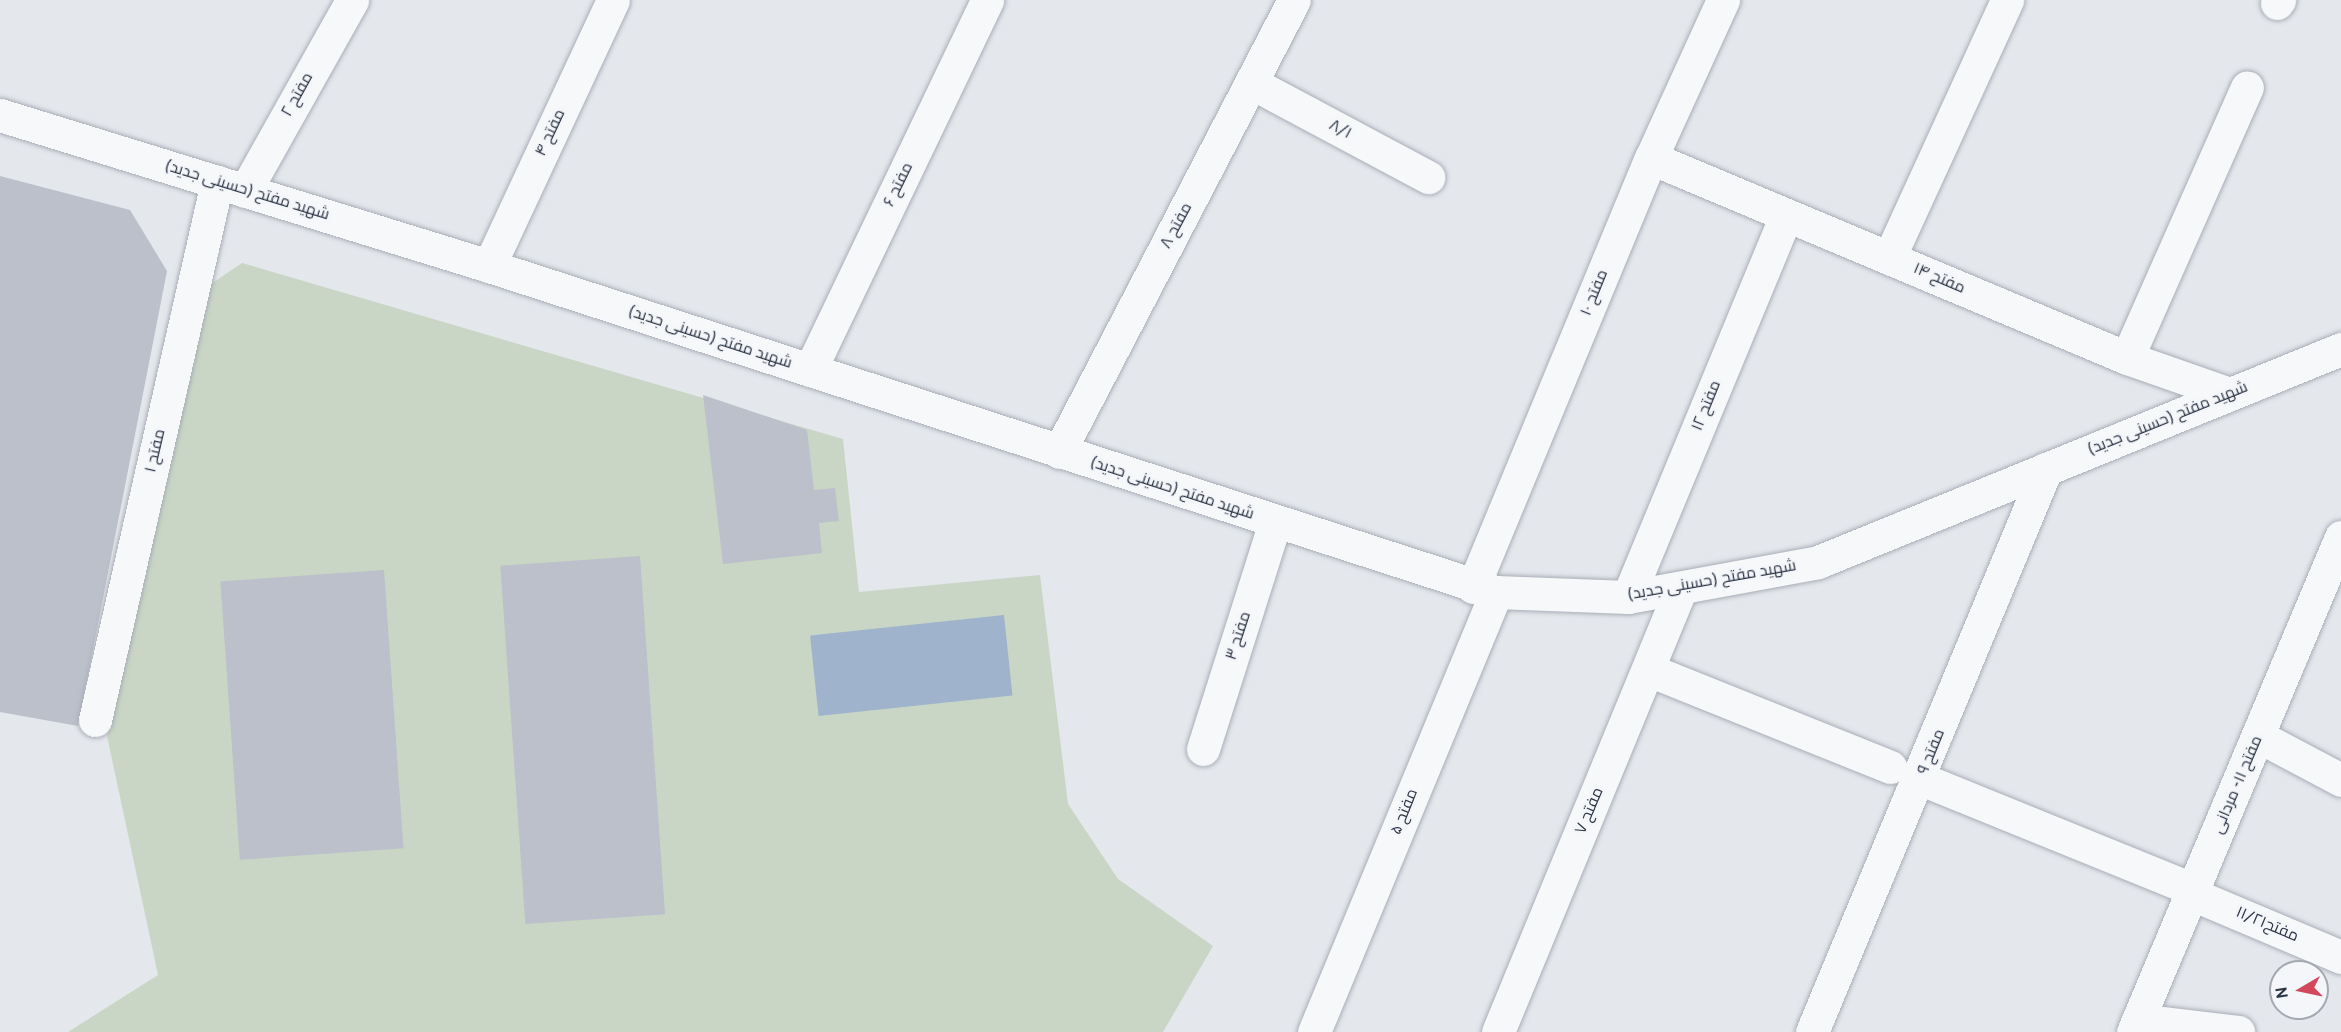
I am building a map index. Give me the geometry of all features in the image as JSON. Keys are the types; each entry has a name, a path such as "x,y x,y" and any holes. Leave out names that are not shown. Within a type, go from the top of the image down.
{"street":[{"name":"مفتح ۲","path":"231,187 352,0"},
{"name":"مفتح ۴","path":"489,266 613,0"},
{"name":"مفتح ۶","path":"810,370 987,0"},
{"name":"مفتح ۸","path":"1059,452 1294,0"},
{"name":"مفتح ۱۰","path":"1485,590 1651,158 1723,0"},
{"path":"1888,258 2007,0"},
{"name":"۸/۱","path":"1252,83 1428,177"},
{"path":"2127,358 2247,87"},
{"name":"شهید مفتح (حسینی جدید)","path":"0,115 489,266 1485,590 1628,597 1818,562 2341,349"},
{"name":"مفتح ۱۴","path":"1651,158 2127,358 2230,394"},
{"name":"مفتح ۱","path":"95,720 231,187"},
{"name":"مفتح ۱۲","path":"1628,597 1786,215"},
{"name":"مفتح ۹","path":"1812,1032 1921,779 2046,469"},
{"name":"مفتح ۳","path":"1203,749 1275,522"},
{"name":"مفتح ۱۱- مردانی","path":"2136,1026 2341,537"},
{"name":"مفتح ۷","path":"1498,1032 1681,589"},
{"name":"مفتح ۵","path":"1314,1032 1485,590"},
{"path":"1649,670 1890,767"},
{"path":"2258,736 2341,780"},
{"name":"مفتح۱۱/۲۱","path":"1921,779 2193,892 2341,957"},
{"path":"2136,1026 2238,1032"}],"green space":[{"path":"242,263 843,439 859,592 1040,575 1068,804 1118,879 1213,946 1163,1032 68,1032 158,975 107,736 199,292"}],"water":[{"path":"1004,615 1012,696 819,716 810,635"}],"building":[{"path":"0,176 130,210 167,271 78,726 0,712"},
{"path":"703,395 807,430 814,490 835,488 839,521 819,523 822,553 723,564"},
{"path":"640,556 665,914 525,924 500,566"},
{"path":"384,570 403,848 240,860 220,581"}]}
